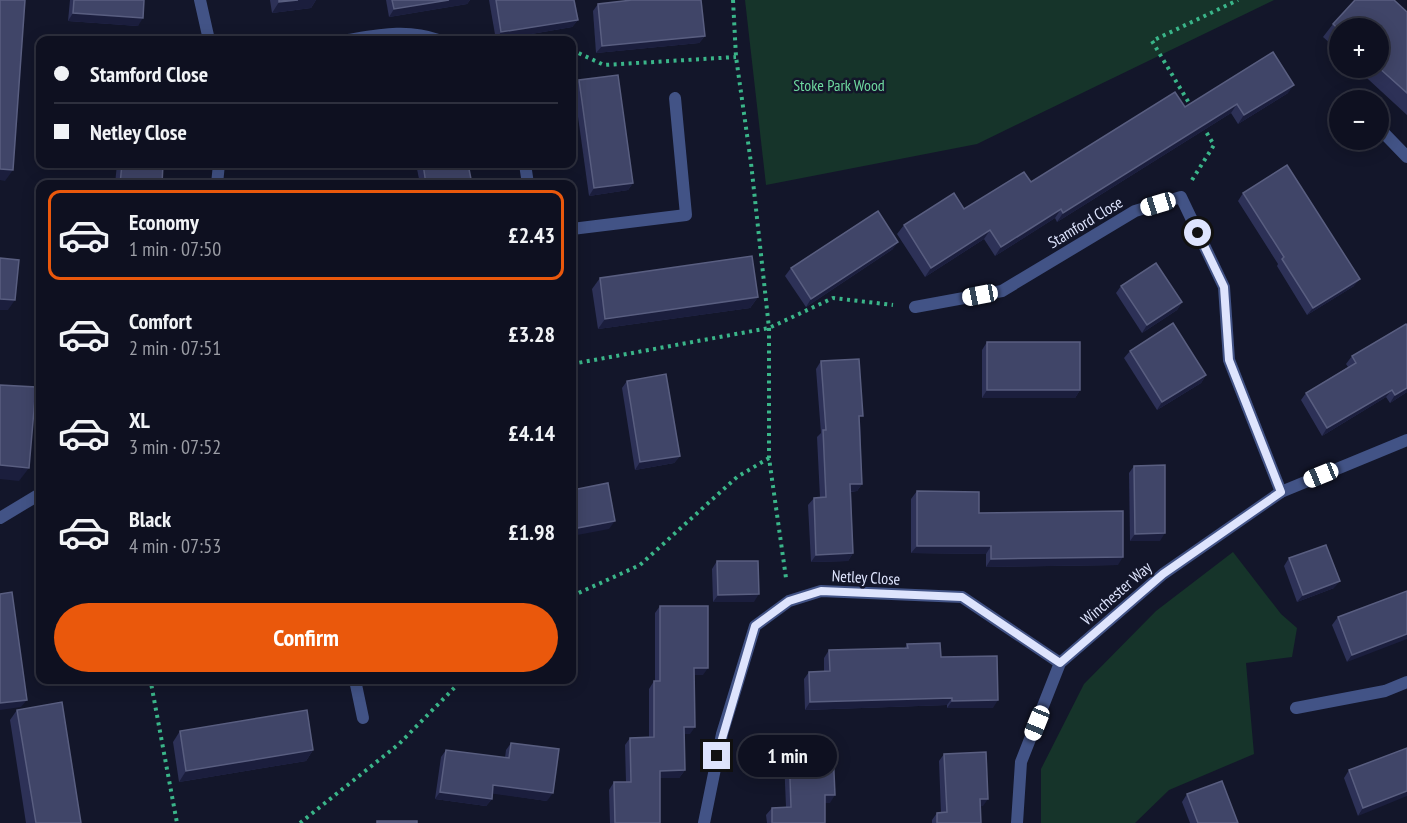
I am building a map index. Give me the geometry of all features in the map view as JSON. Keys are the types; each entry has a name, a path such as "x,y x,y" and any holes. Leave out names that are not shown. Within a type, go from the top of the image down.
{"street":[{"path":"200,0 208,36"},
{"path":"373,36 391,33 421,36"},
{"path":"576,229 686,215 675,98"},
{"path":"1389,138 1407,157"},
{"path":"1181,197 1224,287 1229,360 1281,492"},
{"name":"Stamford Close","path":"915,307 1002,291 1135,211 1181,197"},
{"name":"Winchester Way","path":"1017,823 1021,762 1060,663 1163,574 1281,492 1405,444"},
{"path":"0,518 36,496"},
{"name":"Netley Close","path":"705,823 722,734 755,626 789,601 821,591 962,597 1060,663"},
{"path":"1296,708 1385,691 1407,682"},
{"path":"356,684 363,718"}],"path":[{"path":"733,0 736,57 751,164 769,328 769,458 789,601"},
{"path":"1181,197 1215,146 1152,41 1238,0"},
{"path":"576,52 604,65 736,57"},
{"path":"576,363 769,328 833,298 915,307"},
{"path":"576,594 640,565 737,477 769,458"},
{"path":"151,684 177,823"},
{"path":"300,823 399,744 458,684"}],"green space":[{"name":"Stoke Park Wood","path":"745,0 1274,0 977,144 766,185"},
{"path":"1233,552 1281,614 1297,628 1292,657 1246,663 1254,754 1169,790 1135,823 1041,823 1041,769 1084,684 1156,611"}],"building":[{"path":"0,0 25,0 13,170 0,169"},
{"path":"74,0 144,0 143,18 73,13"},
{"path":"392,0 449,0 394,9"},
{"path":"496,0 574,0 578,20 501,32"},
{"path":"632,0 701,0 705,36 602,46 598,4"},
{"path":"1355,0 1394,0 1407,12 1407,93 1389,77 1389,18 1338,18"},
{"path":"1273,52 1294,85 1244,115 1237,104 1063,213 1061,209 1001,247 990,230 931,268 904,225 954,193 964,209 1024,172 1031,182 1175,92 1185,107"},
{"path":"618,75 633,183 594,188 579,80"},
{"path":"1287,165 1360,279 1313,308 1243,193"},
{"path":"122,168 163,168 162,180 120,180"},
{"path":"424,168 469,168 471,180 425,180"},
{"path":"878,211 898,242 811,299 791,268"},
{"path":"752,256 758,297 605,319 600,278"},
{"path":"0,258 19,260 15,300 0,299"},
{"path":"1156,263 1182,302 1147,325 1121,286"},
{"path":"1173,323 1206,375 1162,402 1130,351"},
{"path":"1406,324 1407,388 1395,395 1392,390 1327,428 1306,393 1356,363 1352,356"},
{"path":"987,342 1080,342 1080,390 987,390"},
{"path":"859,359 863,416 859,416 862,484 850,484 853,553 816,555 814,498 826,497 823,430 826,430 821,361"},
{"path":"666,374 680,456 640,462 627,381"},
{"path":"0,385 36,387 29,468 0,465"},
{"path":"1165,465 1165,533 1135,534 1134,466"},
{"path":"608,483 615,521 576,528 576,489"},
{"path":"917,491 979,492 979,513 1123,511 1123,557 991,559 991,546 917,546"},
{"path":"1326,545 1340,581 1303,595 1289,558"},
{"path":"717,561 758,561 759,594 718,595"},
{"path":"1407,591 1407,634 1352,655 1338,617"},
{"path":"12,592 27,700 0,703 0,594"},
{"path":"660,606 708,606 708,668 694,668 695,727 684,727 685,770 660,771 660,823 615,823 614,782 631,782 630,738 654,737 654,681 660,681"},
{"path":"940,643 941,657 997,656 998,700 952,701 952,698 810,702 809,672 830,671 829,650 908,648 907,644"},
{"path":"62,702 81,823 36,823 17,710"},
{"path":"307,710 313,750 186,771 180,731"},
{"path":"511,743 559,749 553,793 493,785 492,799 440,792 446,750 509,758"},
{"path":"1407,748 1407,791 1363,808 1349,770"},
{"path":"833,750 835,795 825,795 825,823 772,823 772,808 791,807 789,751"},
{"path":"986,752 988,799 980,799 981,823 937,823 937,813 947,812 944,754"},
{"path":"1222,781 1238,823 1198,823 1187,794"},
{"path":"377,821 417,821 417,823 377,823"}],"route":[{"path":"717,756 755,626 789,601 821,591 962,597 1060,663 1163,574 1281,492 1229,360 1224,287 1198,233"}]}
